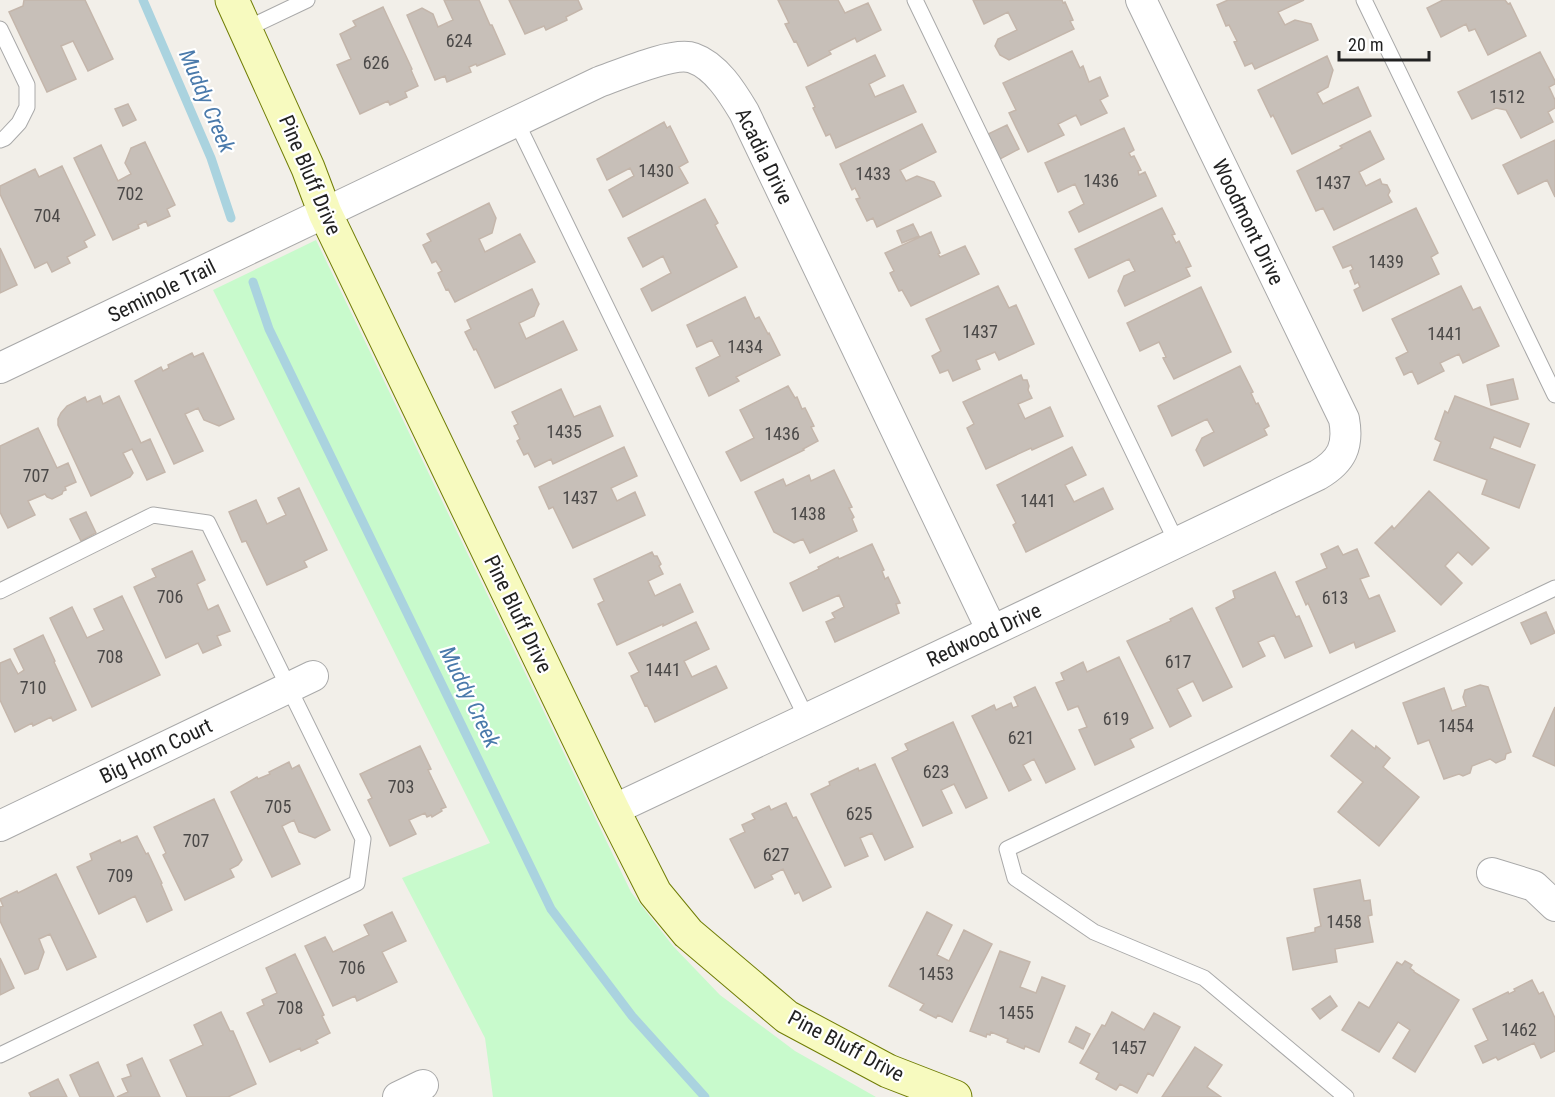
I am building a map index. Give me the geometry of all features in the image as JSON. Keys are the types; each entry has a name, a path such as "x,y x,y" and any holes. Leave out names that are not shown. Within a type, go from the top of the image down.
{"street":[{"name":"Pine Bluff Drive","path":"232,0 308,168 325,213 655,893 688,933 788,1017 888,1071 955,1097"},
{"name":"Woodmont Drive","path":"1141,0 1344,419 1345,446"},
{"name":"Acadia Drive","path":"325,213 599,82 675,57 692,57 711,68 725,82 744,112 992,631"},
{"name":"Seminole Trail","path":"0,368 325,213"},
{"name":"Redwood Drive","path":"613,810 1318,475 1330,468 1339,458 1345,446"},
{"name":"Big Horn Court","path":"0,826 301,682"},
{"path":"1491,873 1534,886 1555,906"}],"lane":[{"path":"246,29 307,0"},
{"path":"915,0 1177,543"},
{"path":"1364,0 1555,395"},
{"path":"0,28 27,85 27,107 20,123 0,140"},
{"path":"516,121 807,719"},
{"path":"0,591 153,515 208,522 301,682 363,838 357,883 0,1055"},
{"path":"1346,1097 1204,978 1094,932 1015,878 1007,849 1555,588"}],"green space":[{"path":"316,240 631,892 673,946 720,995 795,1051 876,1097 493,1097 485,1038 402,878 490,843 213,290"}],"building":[{"path":"24,0 85,0 113,59 88,71 73,41 61,46 76,79 47,92 9,12 23,6"},
{"path":"444,0 479,0 505,54 469,67 471,72 447,82 445,76 435,80 407,15 422,8 433,14 438,27 453,20"},
{"path":"509,0 578,0 582,9 566,17 567,20 546,30 544,26 525,34"},
{"path":"778,0 838,0 845,13 868,3 881,30 857,42 855,38 829,51 831,54 808,66 785,24 789,23"},
{"path":"973,0 1062,0 1073,20 1070,21 1074,29 1009,60 1000,55 995,46 998,39 1017,30 1008,12 984,24"},
{"path":"1228,0 1304,0 1278,12 1285,25 1295,20 1311,24 1318,40 1255,69 1252,63 1245,66 1234,42 1237,41 1229,25 1226,26 1217,5"},
{"path":"1443,0 1505,0 1508,4 1510,3 1526,36 1488,55 1475,29 1469,31 1466,24 1441,37 1427,8"},
{"path":"383,7 418,86 405,92 407,97 390,105 388,101 360,114 337,65 351,59 340,34 356,26 353,21"},
{"path":"1072,51 1080,68 1083,66 1089,82 1100,77 1108,96 1100,100 1107,113 1081,125 1076,115 1058,124 1064,135 1028,152 1009,113 1016,110 1003,83"},
{"path":"1540,52 1555,81 1555,84 1549,87 1555,100 1555,108 1548,112 1553,122 1521,138 1506,110 1496,108 1472,119 1458,92"},
{"path":"875,55 885,76 869,84 875,97 903,85 916,112 836,148 830,134 826,136 806,87"},
{"path":"1327,56 1333,70 1328,87 1317,93 1323,104 1358,87 1371,116 1292,154 1258,90"},
{"path":"128,104 136,120 123,126 115,109"},
{"path":"664,122 667,128 670,126 688,162 679,167 688,183 623,217 609,190 634,176 630,168 607,180 597,159"},
{"path":"922,124 936,152 900,170 906,181 917,176 934,182 941,196 877,227 873,218 867,221 856,199 860,198 855,188 852,190 840,164"},
{"path":"1007,125 1019,149 1000,159 988,134"},
{"path":"1124,128 1134,150 1129,153 1131,157 1134,156 1141,170 1138,171 1139,175 1145,172 1156,196 1079,232 1069,212 1084,204 1075,184 1058,192 1045,163"},
{"path":"1370,131 1384,159 1359,172 1366,186 1380,179 1382,184 1387,185 1390,191 1388,195 1392,202 1334,230 1323,208 1316,211 1297,171"},
{"path":"1555,140 1555,197 1547,180 1518,194 1503,165"},
{"path":"145,142 175,205 167,209 170,216 148,226 146,221 138,225 139,228 113,240 74,158 101,145 118,181 131,174 125,163 131,148"},
{"path":"62,166 95,235 84,241 87,247 67,257 70,263 52,272 47,262 35,268 0,194 0,186 35,169 39,177"},
{"path":"705,199 718,223 715,225 737,267 652,311 641,289 671,273 663,256 643,267 628,238"},
{"path":"489,203 496,218 492,233 479,239 485,252 520,234 535,262 455,302 438,273 442,271 436,261 432,263 423,245 431,241 427,234"},
{"path":"1162,208 1175,234 1172,235 1176,243 1179,241 1191,266 1186,268 1190,276 1125,306 1118,291 1124,276 1135,271 1129,259 1089,278 1075,249"},
{"path":"1416,208 1438,253 1431,257 1439,274 1363,311 1354,290 1360,287 1358,282 1355,284 1350,271 1353,269 1351,265 1343,268 1333,247"},
{"path":"913,224 919,236 902,243 897,231"},
{"path":"931,232 940,257 965,246 979,274 911,306 902,290 899,291 890,273 894,271 885,253"},
{"path":"0,248 17,285 0,293"},
{"path":"998,286 1009,308 1016,305 1034,344 999,360 995,352 976,360 980,369 953,381 948,370 940,373 932,356 941,351 926,319"},
{"path":"1461,286 1473,310 1480,307 1499,346 1463,363 1459,354 1440,363 1444,371 1418,384 1412,371 1404,375 1396,358 1408,352 1392,319"},
{"path":"1201,287 1231,352 1174,379 1163,358 1166,357 1159,342 1140,351 1127,323"},
{"path":"532,289 539,304 534,316 519,323 526,339 563,321 577,350 495,388 465,332 471,329 467,320"},
{"path":"745,297 755,319 759,317 780,355 736,377 739,381 709,396 696,368 720,356 712,340 697,347 687,325"},
{"path":"192,353 194,357 203,353 234,419 219,426 204,420 198,408 185,414 203,451 174,464 135,381 161,367 163,371 169,368 168,365"},
{"path":"1240,366 1253,392 1251,393 1256,404 1258,403 1269,426 1264,429 1267,435 1204,466 1196,450 1202,438 1214,432 1207,419 1172,436 1158,406"},
{"path":"1021,375 1023,380 1027,380 1032,398 1018,404 1025,419 1050,407 1063,436 986,469 967,428 974,424 963,402"},
{"path":"1513,379 1518,399 1491,405 1487,385"},
{"path":"788,386 795,398 797,397 802,409 805,408 818,441 741,481 726,452 754,438 740,410"},
{"path":"561,389 574,417 600,406 613,436 553,464 551,459 535,467 528,453 524,455 517,441 520,439 514,426 518,424 512,412"},
{"path":"100,396 103,404 119,396 141,443 150,439 165,472 147,480 132,449 123,453 133,473 130,477 91,496 58,425 58,419 67,406 85,397 87,402"},
{"path":"1455,396 1529,424 1520,447 1494,437 1490,448 1535,465 1519,508 1482,494 1487,480 1434,460 1441,442 1435,439 1445,411 1448,413"},
{"path":"38,428 57,468 68,463 76,482 65,487 66,490 62,494 52,499 45,494 28,501 35,515 8,528 0,512 0,446"},
{"path":"624,447 637,476 611,488 617,501 635,492 645,515 573,548 553,507 549,509 539,487"},
{"path":"1072,447 1086,475 1065,485 1074,502 1103,488 1113,509 1026,552 1013,525 1016,523 997,485"},
{"path":"834,470 852,507 849,508 857,531 810,553 803,539 794,543 774,532 755,492 783,479 786,486 809,475 811,481"},
{"path":"299,488 327,550 304,561 307,567 267,585 246,541 242,542 229,512 256,500 267,524 286,515 278,498"},
{"path":"1429,491 1489,548 1472,565 1458,552 1445,566 1462,583 1441,605 1375,543 1392,526 1394,529"},
{"path":"86,512 96,533 81,541 70,519"},
{"path":"872,544 884,570 882,571 885,579 888,577 900,603 896,604 899,613 835,642 826,622 835,618 832,613 844,607 839,595 803,611 790,583 838,557 839,559"},
{"path":"1338,546 1343,555 1357,549 1369,576 1360,579 1369,599 1379,595 1395,631 1356,648 1354,642 1330,653 1296,582 1327,568 1321,554"},
{"path":"192,551 205,580 197,584 208,610 218,605 230,631 217,636 221,645 203,653 198,643 166,658 134,587 156,577 152,569"},
{"path":"652,552 661,564 659,566 663,574 648,581 655,596 680,584 693,612 617,645 598,604 604,601 594,579"},
{"path":"1275,572 1312,646 1285,658 1274,635 1258,642 1265,656 1243,667 1216,608 1235,598 1233,591"},
{"path":"122,596 160,675 92,707 50,618 72,607 87,638 104,630 94,609"},
{"path":"1192,608 1232,687 1203,701 1193,681 1177,689 1191,716 1170,727 1127,641 1171,621 1170,619"},
{"path":"1546,612 1555,633 1531,644 1521,623"},
{"path":"696,622 709,649 684,661 692,677 716,666 727,688 655,722 631,676 639,672 629,653"},
{"path":"43,635 76,710 53,721 51,717 33,726 32,723 15,732 0,700 0,663 10,659 18,674 24,670 14,649"},
{"path":"1119,657 1153,728 1130,739 1134,747 1095,765 1079,730 1087,727 1078,706 1068,710 1056,683 1064,680 1061,673 1083,662 1087,672"},
{"path":"1480,685 1488,687 1511,752 1506,754 1505,759 1496,763 1490,759 1472,766 1470,773 1444,779 1429,740 1418,744 1403,703 1444,688 1452,711 1466,706 1463,697 1465,690"},
{"path":"1035,687 1075,769 1046,783 1034,759 1023,765 1031,780 1009,791 972,716 994,705 996,710 1011,703 1013,708 1018,706 1014,697"},
{"path":"1555,707 1555,766 1533,756"},
{"path":"953,722 987,798 966,808 954,784 941,790 952,813 923,826 892,758 908,750 905,744"},
{"path":"1352,730 1390,758 1383,767 1419,797 1379,846 1338,812 1363,782 1331,756"},
{"path":"420,746 431,769 428,770 446,807 432,817 431,815 427,817 425,813 409,820 416,834 390,846 368,800 372,798 360,774"},
{"path":"289,762 292,769 299,765 330,830 315,838 299,832 294,820 282,826 300,864 272,877 231,792 257,777 258,779 270,774 269,772"},
{"path":"875,764 913,847 885,860 872,833 860,838 868,856 845,866 811,794 858,768 859,771"},
{"path":"214,799 242,860 230,869 234,877 185,900 163,855 166,853 154,827"},
{"path":"786,803 793,818 796,817 831,887 803,901 799,892 795,894 783,869 771,875 773,879 755,888 730,839 745,832 742,825 755,819 752,814 769,806 771,810"},
{"path":"137,836 146,854 148,853 172,910 147,922 135,896 99,914 77,867 92,860 90,854 120,840 121,843"},
{"path":"56,874 96,957 67,970 50,934 39,939 44,952 38,969 25,974 0,921 0,907 3,906 0,899 17,891 18,893"},
{"path":"1360,880 1364,901 1370,900 1372,915 1368,916 1373,942 1335,949 1337,962 1293,970 1287,938 1315,932 1315,928 1321,926 1314,889"},
{"path":"392,912 406,941 382,952 397,982 357,1001 355,996 333,1006 305,946 325,937 333,952 369,935 364,925"},
{"path":"927,912 952,925 937,955 949,961 964,930 992,944 952,1022 938,1015 936,1018 920,1010 924,1004 889,986"},
{"path":"1000,951 1030,962 1020,987 1036,993 1042,977 1065,986 1039,1052 1007,1042 1008,1039 991,1032 986,1037 970,1031"},
{"path":"295,954 324,1015 322,1016 330,1033 316,1040 318,1043 301,1051 300,1048 270,1062 247,1013 264,1005 262,1000 277,993 266,968"},
{"path":"0,958 14,988 0,995"},
{"path":"1405,961 1412,965 1410,968 1414,972 1459,1000 1415,1072 1393,1058 1410,1030 1398,1022 1379,1052 1342,1030 1359,1002 1369,1008 1397,962 1402,965"},
{"path":"1532,980 1539,994 1543,992 1555,1018 1555,1051 1541,1058 1534,1043 1498,1060 1496,1057 1483,1063 1475,1046 1488,1040 1473,1009 1508,992 1509,994"},
{"path":"1330,996 1337,1006 1320,1019 1312,1009"},
{"path":"221,1012 230,1031 233,1031 256,1084 228,1097 187,1097 170,1060 203,1045 194,1025"},
{"path":"1112,1012 1144,1030 1154,1013 1180,1027 1153,1076 1148,1073 1137,1093 1120,1084 1116,1090 1096,1079 1099,1073 1080,1063"},
{"path":"1076,1027 1090,1034 1083,1049 1069,1042"},
{"path":"1195,1047 1222,1065 1207,1087 1221,1097 1162,1097"},
{"path":"142,1058 160,1097 117,1097 128,1092 122,1079 131,1076 127,1065"},
{"path":"98,1062 114,1097 80,1097 70,1075"},
{"path":"58,1079 67,1097 31,1097 29,1093"}],"waterway":[{"name":"Muddy Creek","path":"143,0 211,158 231,218"},
{"name":"Muddy Creek","path":"253,282 269,329 551,909 632,1016 705,1097"}]}
